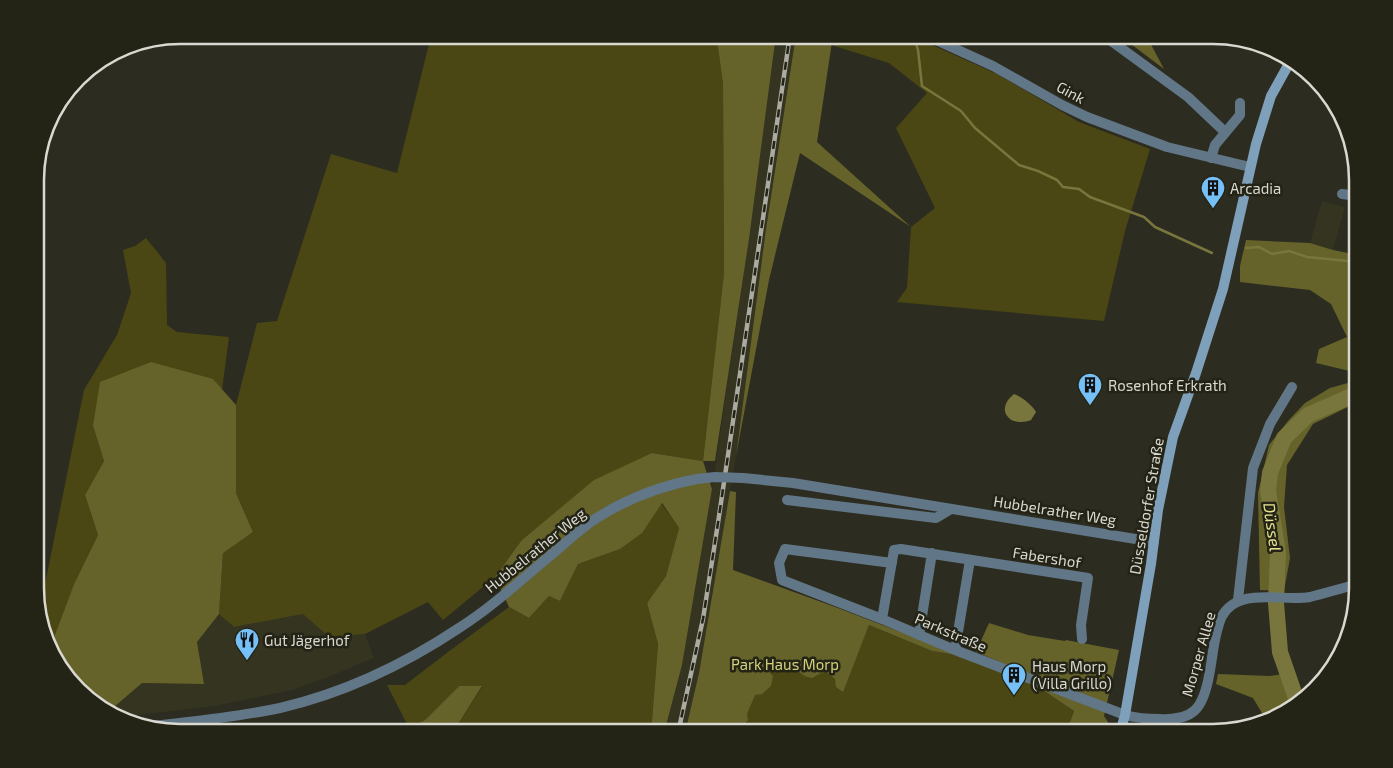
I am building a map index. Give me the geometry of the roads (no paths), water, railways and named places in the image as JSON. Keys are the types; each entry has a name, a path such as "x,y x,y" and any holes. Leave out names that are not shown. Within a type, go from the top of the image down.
{"main road":[{"name":"Düsseldorfer Straße","path":"1122,724 1158,510 1173,437 1220,299 1256,144 1271,96 1288,66"}],"street":[{"name":"Gink","path":"945,44 993,66 1087,117 1167,147 1250,167"},
{"path":"1115,44 1188,97 1225,132"},
{"path":"1210,158 1215,145 1240,115 1240,103"},
{"path":"1342,194 1349,195"},
{"path":"1292,387 1270,424 1253,468 1238,600 1308,597 1349,586"},
{"name":"Hubbelrather Weg","path":"172,724 247,714 282,707 332,692 378,674 418,654 482,613 561,546 598,518 619,505 649,491 697,479 716,477 743,478 793,483 1154,542"},
{"name":"Hubbelrather Weg","path":"787,500 936,518 951,509"},
{"name":"Parkstraße","path":"892,563 785,549 779,563 782,580 955,650 1125,715"},
{"name":"Fabershof","path":"892,563 894,550 901,549 1088,578 1081,625 1082,640"},
{"path":"919,635 932,553"},
{"path":"955,650 970,560"},
{"path":"882,619 892,563"},
{"name":"Morper Allee","path":"1125,715 1138,718 1175,720 1184,718 1195,710 1204,698 1222,616 1228,607 1238,600"}],"waterway":[{"path":"916,44 922,86 961,111 975,128 1019,165 1057,180 1063,187 1079,189 1090,197 1144,217 1155,227 1212,253"},
{"path":"1246,248 1259,247 1272,254 1289,251 1307,257 1349,261"},
{"name":"Düssel","path":"1295,696 1280,652 1276,603 1278,552 1268,491 1270,473 1284,438 1308,415 1349,397"}],"railway":[{"path":"680,724 703,619 789,44"}],"place":[{"name":"Arcadia","path":"1213,209"},
{"name":"Rosenhof Erkrath","path":"1090,406"},
{"name":"Gut Jägerhof","path":"247,661"},
{"name":"Haus Morp (Villa Grillo)","path":"1014,696"}],"park label":[{"name":"Park Haus Morp","path":"785,664"}]}
